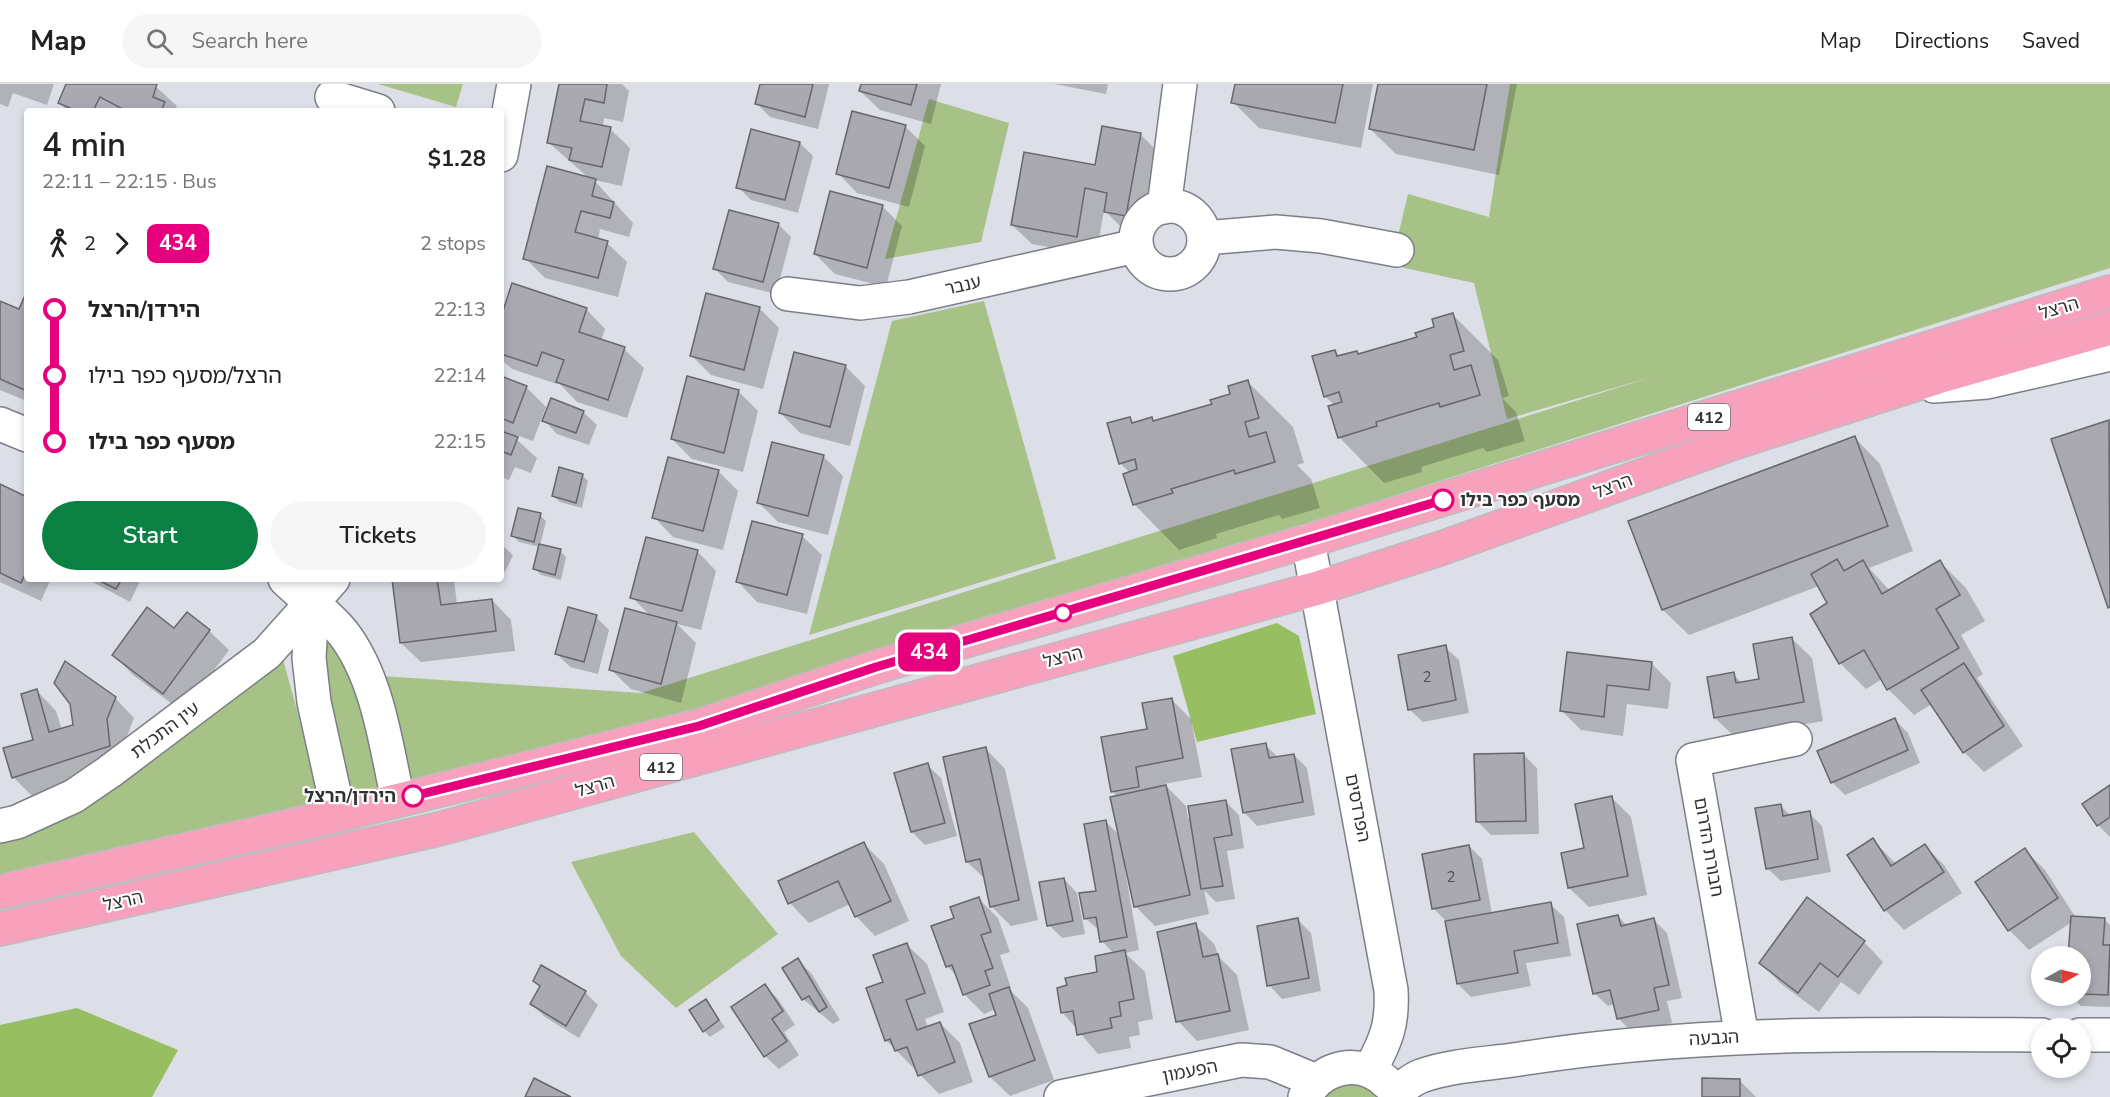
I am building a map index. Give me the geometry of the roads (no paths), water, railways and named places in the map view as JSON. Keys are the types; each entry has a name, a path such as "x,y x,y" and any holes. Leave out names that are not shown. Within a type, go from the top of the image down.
{"main road":[{"name":"הרצל","path":"0,892 339,815 699,726 876,667 1308,541 2110,292"},
{"name":"הרצל","path":"0,929 439,829 1318,588 1518,521 1684,459 1914,385 2110,328"}],"street":[{"path":"504,136 514,84"},
{"path":"1164,207 1180,84"},
{"path":"332,97 368,108"},
{"path":"1164,207 1186,210 1201,227 1204,237 1198,259 1191,268 1169,275 1150,268 1143,262 1136,246 1139,225 1146,216 1164,207"},
{"path":"1204,237 1276,232 1321,236 1397,250"},
{"name":"ענבר","path":"788,294 860,303 909,297 1136,246"},
{"path":"1914,385 1944,387 1987,382 2110,354"},
{"path":"0,424 24,434"},
{"name":"הפרדסים","path":"1308,541 1391,990 1393,1014 1386,1040 1370,1070"},
{"path":"288,582 343,633 364,671 377,710 398,800"},
{"name":"עין התכלת","path":"0,826 17,822 74,796 109,772 267,653 331,582"},
{"path":"312,605 309,658 314,702 339,815"},
{"name":"חבורת הדרום","path":"1742,1037 1694,760 1795,739"},
{"name":"הגבעה","path":"1395,1095 1420,1076 1488,1064 1626,1046 1808,1034 2031,1035"},
{"path":"2091,1035 2110,1035"},
{"name":"הפעמון","path":"1061,1097 1241,1060 1270,1062 1311,1089"},
{"path":"1311,1089 1336,1069 1353,1067 1370,1070 1384,1080 1395,1095"}],"place":[{"name":"מסעף כפר בילו","path":"1443,500"},
{"name":"הירדן/הרצל","path":"413,796"}]}
